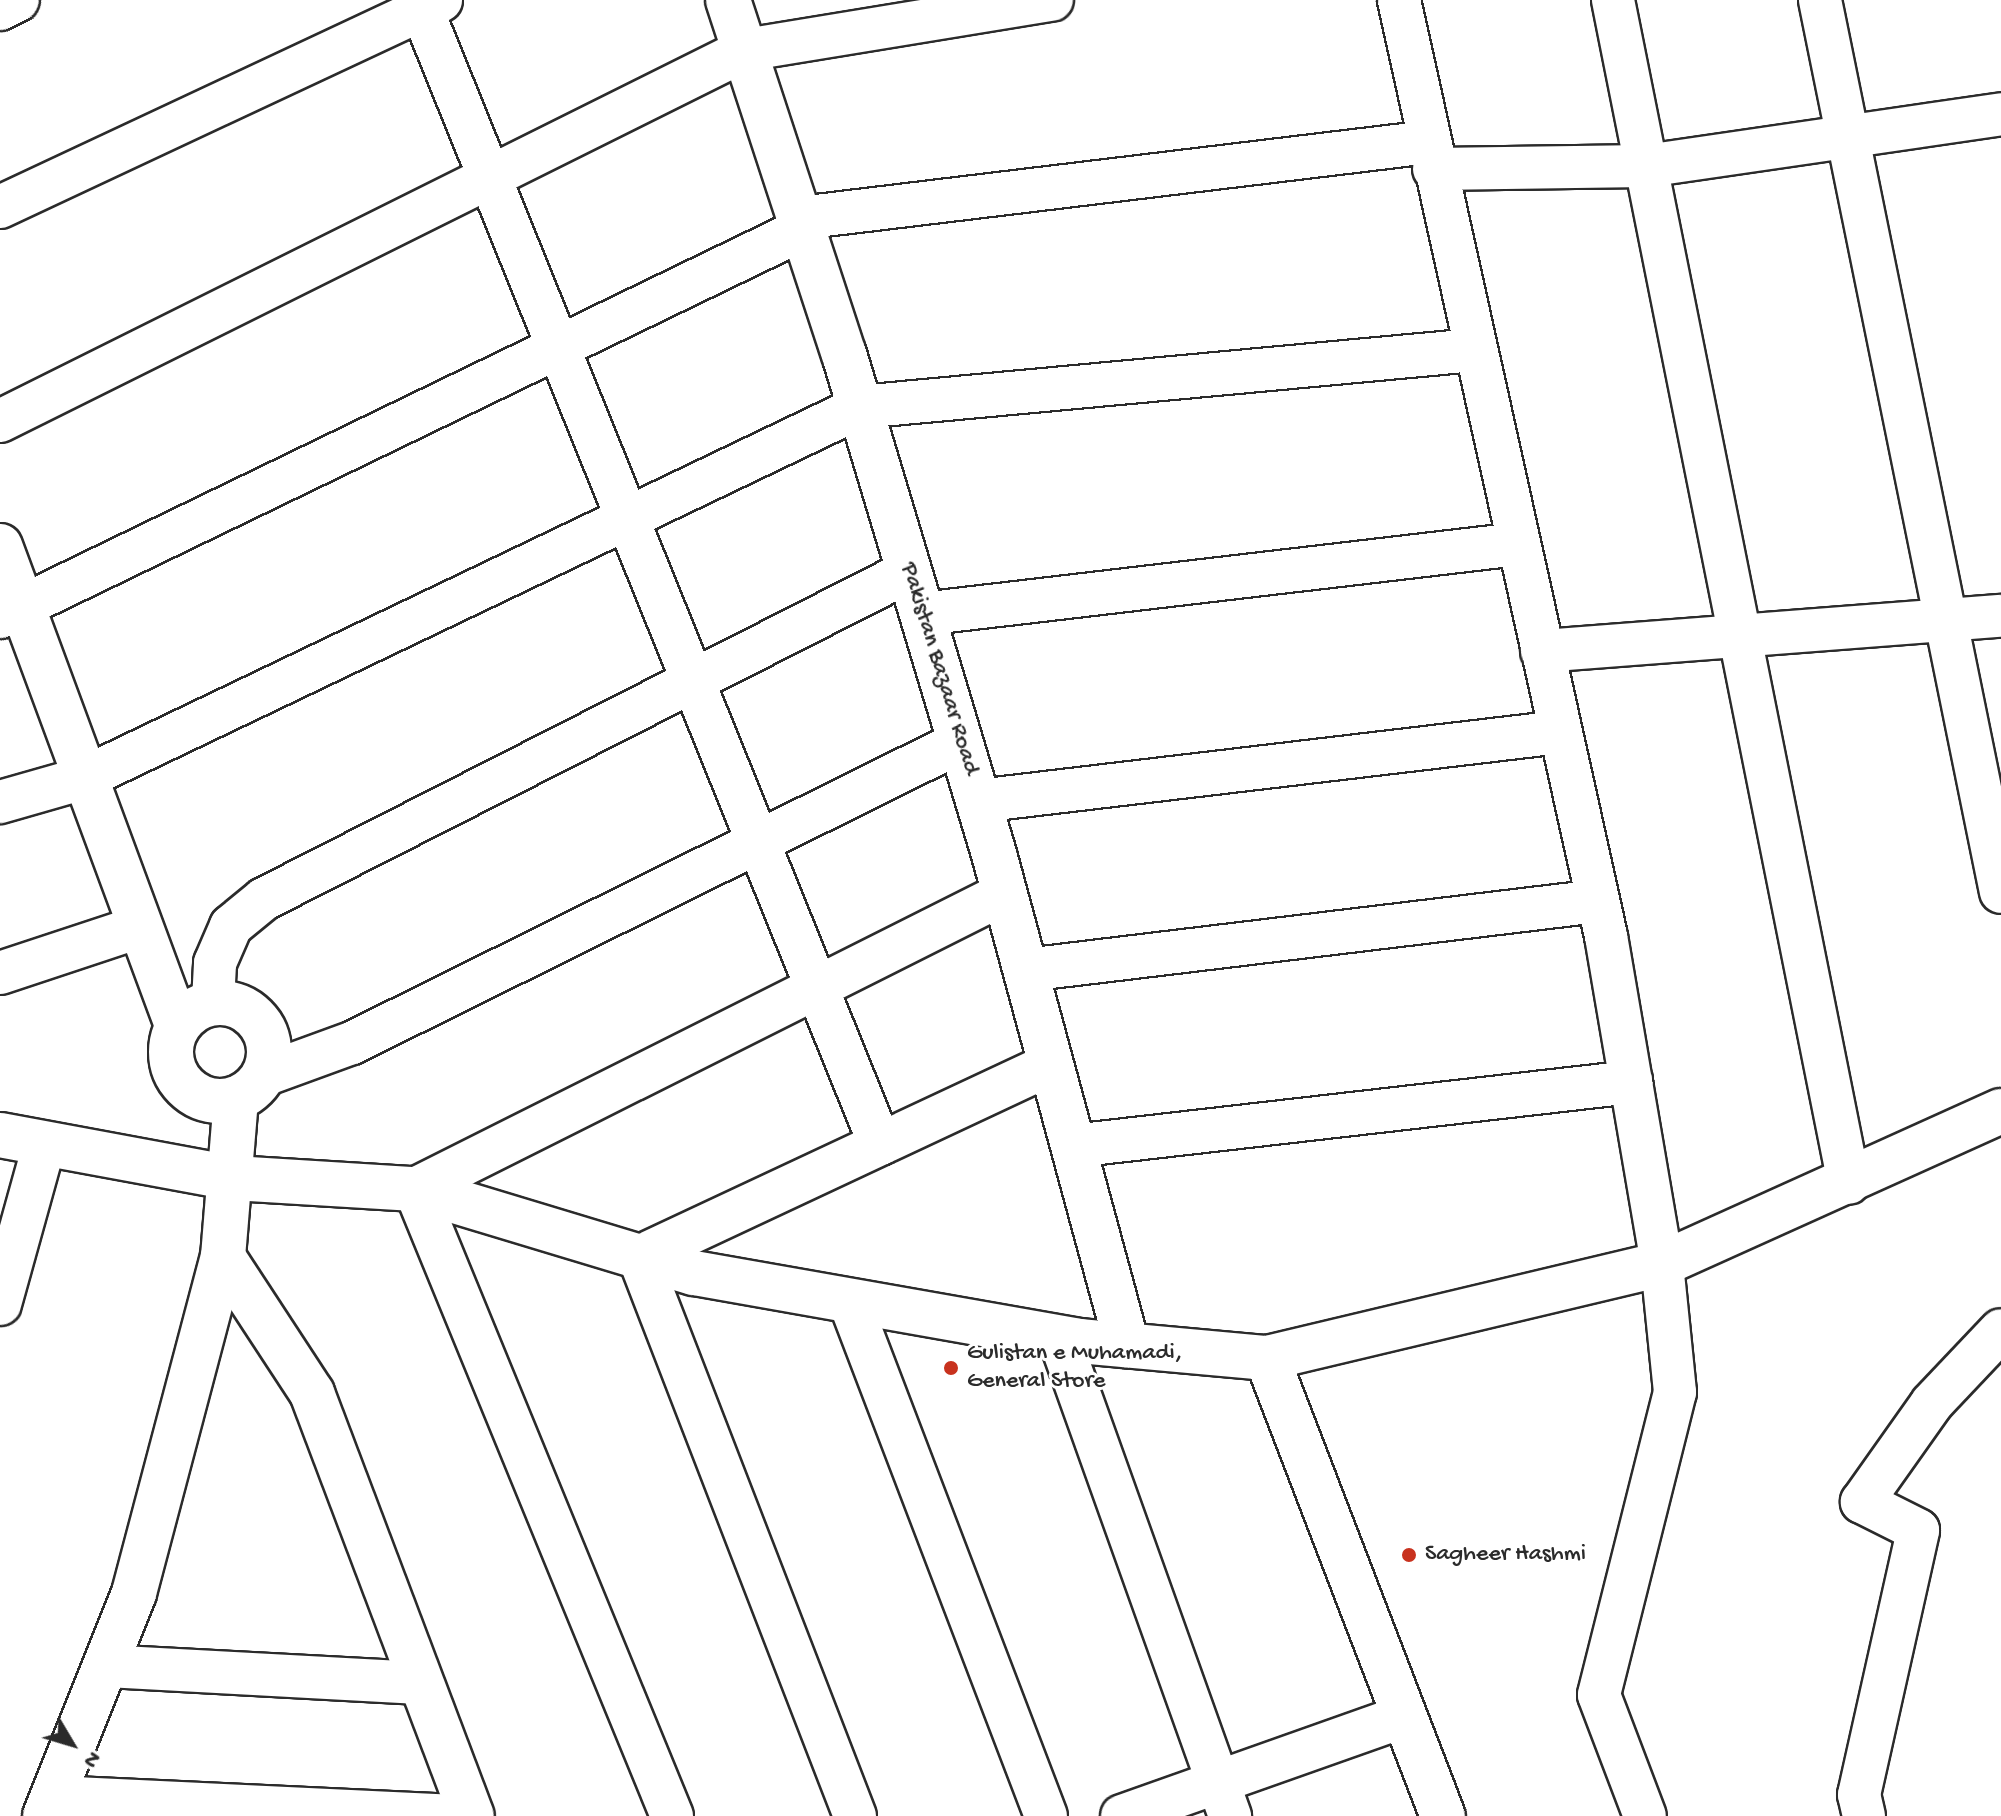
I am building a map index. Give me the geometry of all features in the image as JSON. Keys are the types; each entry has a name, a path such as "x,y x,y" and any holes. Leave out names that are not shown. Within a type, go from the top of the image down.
{"street":[{"path":"0,9 18,0"},
{"name":"Pakistan Bazaar Road","path":"728,0 860,407 978,801 1127,1345"},
{"path":"0,421 745,50 1052,0"},
{"path":"1399,0 1598,901 1662,1264 1675,1392 1599,1695 1645,1816"},
{"path":"1613,0 1849,1183"},
{"path":"1820,0 2001,892"},
{"path":"0,207 431,5 490,178 880,1144"},
{"path":"12,613 559,349 801,224 1431,156 1646,166 2001,114"},
{"path":"0,802 84,778 860,407 1475,350"},
{"path":"922,614 1518,544"},
{"path":"0,546 12,613 84,778 139,927 195,1014"},
{"path":"909,571 264,899 231,926 195,1014 171,1044 180,1082 214,1102 352,1043 960,742"},
{"path":"1542,651 2001,616"},
{"path":"978,801 1560,732"},
{"path":"415,1189 1005,893"},
{"path":"1026,970 1598,901"},
{"path":"0,973 139,927"},
{"path":"195,1014 253,1014 266,1032 250,1087 233,1178 223,1257 134,1593 49,1806 462,1816"},
{"path":"639,1257 1051,1064"},
{"path":"1073,1146 1631,1082"},
{"path":"0,1135 233,1178 415,1189 639,1257 849,1300 1059,1337 1267,1358 1662,1264 1849,1183 2001,1111"},
{"path":"0,1304 44,1145"},
{"path":"415,1189 672,1816"},
{"path":"223,1257 312,1393 472,1816"},
{"path":"639,1257 855,1816"},
{"path":"849,1300 1046,1816"},
{"path":"1864,1816 1859,1795 1918,1530 1862,1502 1932,1403 2001,1330"},
{"path":"1059,1337 1224,1799"},
{"path":"1267,1358 1443,1816"},
{"path":"105,1666 422,1683"},
{"path":"1122,1816 1224,1799 1405,1716"}],"place":[{"name":"Gulistan e Muhamadi, General Store","path":"951,1368"},
{"name":"Sagheer Hashmi","path":"1409,1555"}]}
